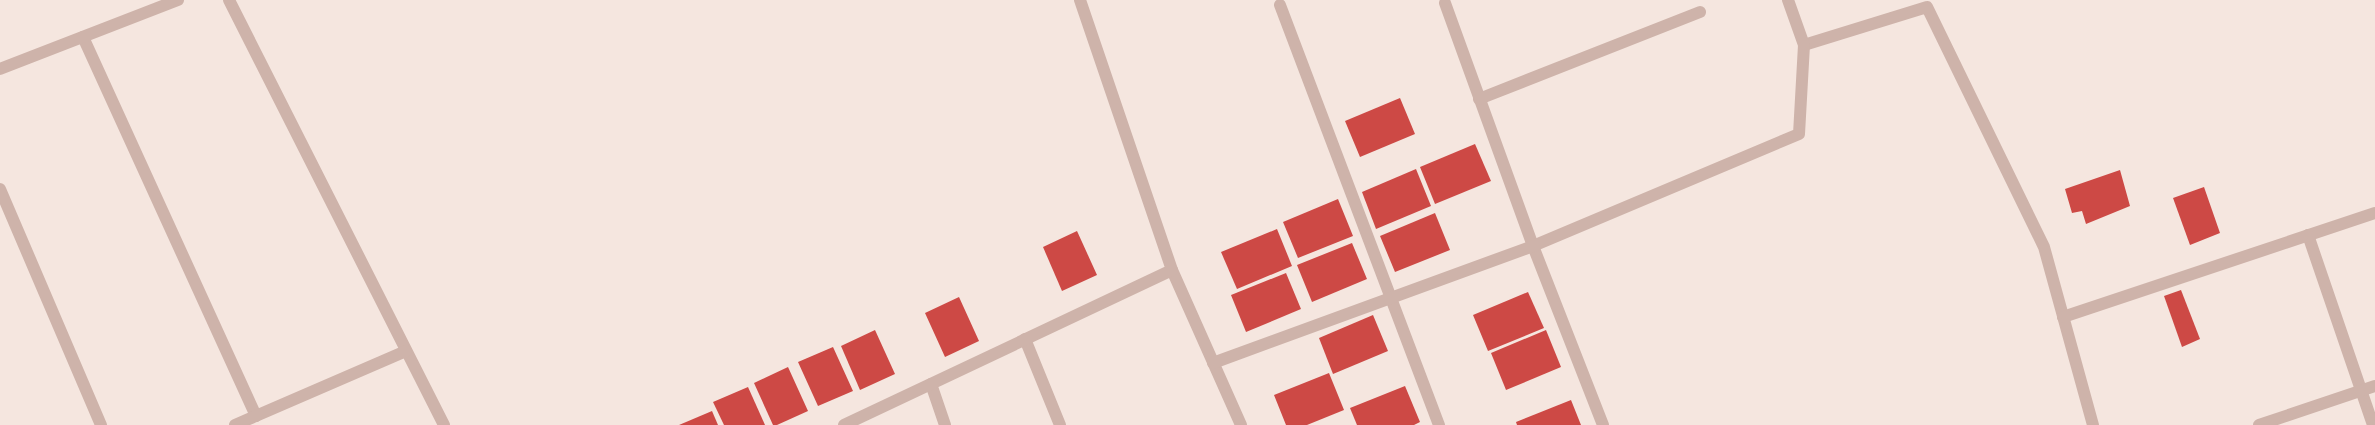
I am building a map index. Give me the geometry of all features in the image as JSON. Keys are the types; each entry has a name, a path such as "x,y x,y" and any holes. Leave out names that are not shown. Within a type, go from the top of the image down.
{"street":[{"path":"0,70 178,0"},
{"path":"229,0 444,425"},
{"path":"1080,0 1172,270 1241,425"},
{"path":"1213,363 1533,246 1799,134 1804,45 1788,0"},
{"path":"1445,3 1533,246 1602,425"},
{"path":"1280,5 1440,425"},
{"path":"1804,45 1927,7 2044,247 2093,425"},
{"path":"1480,99 1700,12"},
{"path":"83,37 256,416"},
{"path":"0,189 101,425"},
{"path":"2063,317 2375,213"},
{"path":"2308,235 2373,425"},
{"path":"844,425 1172,270"},
{"path":"1025,339 1060,425"},
{"path":"235,425 406,351"},
{"path":"931,384 945,425"},
{"path":"2259,425 2375,386"}],"building":[{"path":"1400,98 1415,134 1360,157 1345,121"},
{"path":"1475,144 1491,181 1435,204 1420,167"},
{"path":"1416,169 1431,206 1376,229 1362,192"},
{"path":"2120,170 2130,206 2086,224 2082,211 2072,213 2065,189"},
{"path":"2204,187 2220,233 2190,245 2173,198"},
{"path":"1338,199 1353,236 1298,258 1283,222"},
{"path":"1435,213 1450,250 1395,272 1380,236"},
{"path":"1277,229 1292,266 1237,289 1221,252"},
{"path":"1077,231 1097,275 1062,291 1043,247"},
{"path":"1352,243 1367,279 1312,302 1297,265"},
{"path":"1286,273 1301,309 1246,332 1231,295"},
{"path":"2181,290 2200,339 2182,347 2164,296"},
{"path":"1528,292 1544,328 1488,351 1473,315"},
{"path":"959,297 979,341 945,357 925,313"},
{"path":"1373,315 1388,351 1333,374 1319,338"},
{"path":"875,330 895,374 860,390 841,346"},
{"path":"1546,330 1561,367 1506,390 1491,353"},
{"path":"833,347 853,391 818,406 798,362"},
{"path":"788,367 808,411 773,425 754,383"},
{"path":"1329,373 1344,410 1307,425 1286,425 1274,395"},
{"path":"1405,386 1420,422 1414,425 1357,425 1350,408"},
{"path":"748,387 765,425 724,425 713,402"},
{"path":"1571,400 1581,425 1517,425 1516,422"},
{"path":"712,411 718,425 679,425"}]}
